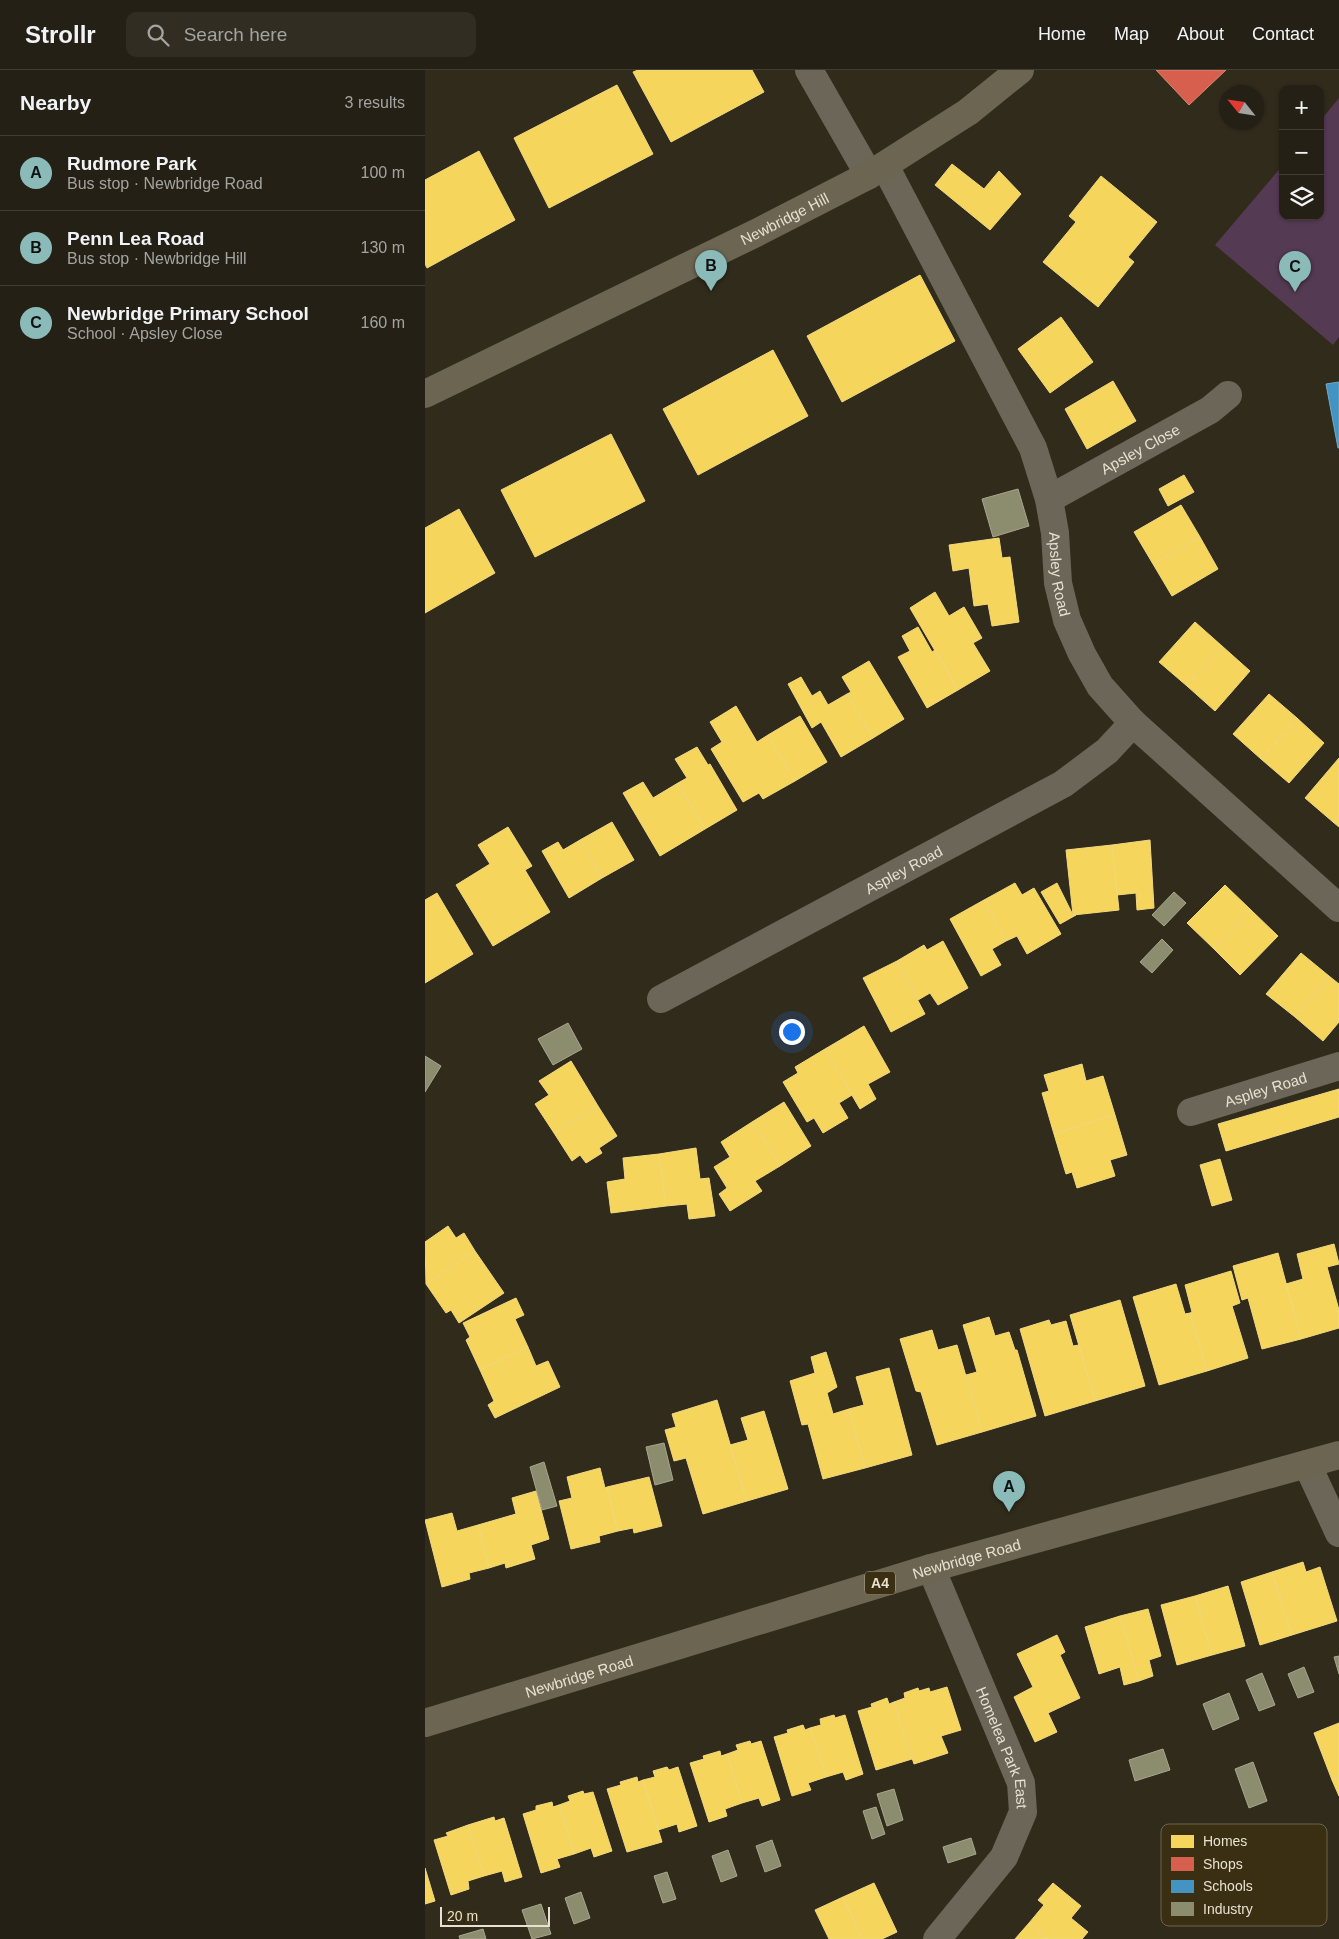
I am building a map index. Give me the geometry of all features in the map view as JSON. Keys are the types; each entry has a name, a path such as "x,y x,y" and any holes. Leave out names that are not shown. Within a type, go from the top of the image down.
{"main road":[{"name":"Newbridge Hill","path":"425,394 758,232 877,170 968,112 1020,70"},
{"name":"Newbridge Road","path":"425,1723 931,1568 1339,1455"}],"street":[{"name":"Apsley Road","path":"809,70 877,170 1033,448 1049,499 1055,533 1058,583 1067,620 1082,654 1101,686 1133,723 1339,908"},
{"name":"Apsley Close","path":"1049,499 1209,410 1228,395"},
{"name":"Aspley Road","path":"661,999 1063,784 1107,751 1133,723"},
{"name":"Aspley Road","path":"1191,1112 1339,1066"},
{"path":"1307,1464 1339,1533"},
{"name":"Homelea Park East","path":"931,1568 1021,1782 1023,1812 1004,1857 937,1939"}],"shaded area":[{"path":"1339,98 1339,337 1333,345 1215,245 1279,170 1279,220 1324,220 1324,116"}],"building: Homes":[{"path":"638,70 752,70 764,92 671,142 633,72"},
{"path":"617,85 653,154 549,208 514,138"},
{"path":"479,151 515,220 427,268 425,264 425,180"},
{"path":"952,164 984,189 999,171 1021,194 990,230 935,185"},
{"path":"1101,176 1157,222 1128,257 1134,262 1098,307 1043,262 1076,222 1069,216"},
{"path":"920,275 955,341 842,402 807,336"},
{"path":"1061,317 1093,362 1050,393 1018,349"},
{"path":"773,350 808,416 698,475 663,409"},
{"path":"1113,381 1136,421 1087,449 1065,409"},
{"path":"611,434 645,501 535,557 501,490"},
{"path":"1184,475 1194,492 1168,506 1159,489"},
{"path":"1181,505 1200,537 1153,564 1134,532"},
{"path":"459,509 495,573 425,613 425,528"},
{"path":"1200,537 1218,569 1172,596 1153,564"},
{"path":"999,538 1002,558 1010,557 1019,622 992,626 988,604 974,606 969,568 953,571 949,545"},
{"path":"935,592 949,616 964,607 982,638 973,643 990,671 958,690 910,608"},
{"path":"1195,622 1222,646 1187,686 1159,662"},
{"path":"918,627 932,652 935,650 958,690 927,708 898,657 910,651 902,636"},
{"path":"1222,646 1250,671 1215,711 1187,686"},
{"path":"869,661 904,719 873,738 847,694 851,692 842,677"},
{"path":"801,677 812,696 820,691 828,705 847,694 873,738 841,757 821,722 812,728 788,684"},
{"path":"1269,694 1297,718 1261,759 1233,734"},
{"path":"736,706 757,742 768,735 795,781 763,799 759,793 743,802 711,749 722,742 710,722"},
{"path":"800,716 827,762 795,781 768,735"},
{"path":"1297,718 1324,743 1289,783 1261,759"},
{"path":"697,747 708,765 710,764 737,810 705,829 678,783 687,778 675,759"},
{"path":"1339,758 1339,814 1333,822 1305,798"},
{"path":"643,782 653,798 678,783 705,829 660,856 623,793"},
{"path":"1339,814 1339,827 1333,822"},
{"path":"612,822 634,860 602,878 580,840"},
{"path":"508,827 532,866 525,870 550,912 493,946 456,885 490,864 478,845"},
{"path":"580,840 602,878 569,898 542,851 558,842 563,850"},
{"path":"1150,840 1154,908 1137,910 1136,893 1117,895 1112,845"},
{"path":"1112,845 1119,910 1073,915 1066,850"},
{"path":"1015,883 1022,895 1034,888 1061,934 1027,954 1017,936 1006,941 984,900"},
{"path":"1057,883 1073,915 1076,915 1060,924 1041,892"},
{"path":"1225,885 1251,910 1214,949 1187,923"},
{"path":"437,893 473,954 425,983 425,900"},
{"path":"984,900 1006,941 992,949 1001,965 981,976 950,919"},
{"path":"1251,910 1278,936 1240,975 1214,949"},
{"path":"943,941 968,988 938,1005 930,993 918,1000 897,961 924,945 927,950"},
{"path":"1301,953 1329,976 1295,1017 1266,994"},
{"path":"897,961 925,1014 891,1032 863,978"},
{"path":"1329,976 1339,984 1339,1022 1323,1041 1295,1017"},
{"path":"864,1026 890,1072 868,1084 876,1099 860,1109 825,1049"},
{"path":"825,1049 852,1095 839,1103 848,1118 823,1133 814,1118 807,1122 783,1082 798,1073 795,1067"},
{"path":"571,1061 598,1106 554,1133 535,1104 549,1095 539,1081"},
{"path":"1082,1064 1086,1081 1103,1076 1115,1115 1054,1134 1042,1093 1049,1091 1044,1075"},
{"path":"1339,1089 1339,1117 1226,1151 1218,1124"},
{"path":"784,1102 811,1146 780,1166 752,1122"},
{"path":"598,1106 617,1136 599,1148 602,1153 586,1163 580,1155 572,1161 554,1133"},
{"path":"1115,1115 1127,1155 1110,1160 1115,1176 1077,1188 1072,1172 1066,1174 1054,1134"},
{"path":"752,1122 780,1166 755,1181 762,1191 730,1211 719,1194 727,1188 714,1167 730,1157 721,1142"},
{"path":"696,1148 700,1179 709,1178 715,1216 689,1219 687,1204 666,1206 659,1154"},
{"path":"659,1154 666,1206 611,1213 607,1182 625,1179 623,1158"},
{"path":"1220,1159 1232,1200 1212,1206 1200,1165"},
{"path":"448,1226 456,1238 464,1233 475,1251 426,1284 425,1242"},
{"path":"1334,1244 1339,1264 1327,1267 1339,1310 1339,1328 1301,1339 1286,1284 1303,1279 1297,1254"},
{"path":"475,1251 504,1293 459,1323 451,1310 446,1313 426,1284"},
{"path":"1278,1253 1301,1339 1262,1349 1248,1298 1242,1300 1233,1266"},
{"path":"1231,1271 1240,1303 1232,1306 1248,1358 1207,1371 1190,1313 1192,1312 1185,1285"},
{"path":"1176,1284 1185,1314 1190,1313 1207,1371 1159,1385 1133,1297"},
{"path":"516,1298 524,1315 515,1319 528,1347 480,1370 466,1340 470,1337 463,1323"},
{"path":"1120,1300 1145,1386 1095,1401 1070,1315"},
{"path":"989,1317 995,1336 1009,1332 1015,1350 1017,1350 1036,1416 982,1432 966,1375 977,1372 963,1325"},
{"path":"1049,1320 1051,1325 1066,1321 1073,1346 1079,1345 1095,1401 1045,1416 1020,1329"},
{"path":"932,1330 938,1350 957,1345 982,1432 937,1445 921,1392 916,1391 900,1339"},
{"path":"528,1347 536,1366 548,1361 560,1387 495,1418 488,1405 494,1401 480,1370"},
{"path":"826,1352 837,1387 827,1393 833,1414 849,1409 865,1468 823,1479 808,1424 802,1425 790,1381 815,1373 811,1357"},
{"path":"889,1368 912,1455 865,1468 849,1409 864,1405 856,1377"},
{"path":"717,1400 747,1501 703,1514 686,1458 674,1461 665,1430 676,1427 672,1414"},
{"path":"764,1411 788,1489 747,1501 730,1445 748,1440 741,1418"},
{"path":"600,1468 605,1488 607,1487 618,1531 599,1536 600,1542 571,1549 559,1501 572,1498 567,1477"},
{"path":"649,1477 662,1526 634,1533 633,1528 618,1531 607,1487"},
{"path":"536,1491 549,1539 531,1545 535,1559 506,1568 505,1563 489,1568 478,1525 516,1514 512,1498"},
{"path":"452,1513 457,1531 478,1525 489,1568 469,1573 470,1579 442,1587 425,1520"},
{"path":"1303,1562 1306,1572 1320,1567 1337,1621 1292,1635 1272,1572"},
{"path":"1272,1572 1292,1635 1260,1645 1241,1582"},
{"path":"1228,1586 1245,1646 1212,1655 1195,1596"},
{"path":"1195,1596 1212,1655 1177,1665 1161,1605"},
{"path":"1148,1609 1161,1656 1149,1660 1153,1676 1139,1681 1120,1616"},
{"path":"1120,1616 1139,1681 1124,1685 1120,1667 1099,1674 1085,1627"},
{"path":"1057,1635 1065,1652 1060,1655 1080,1698 1048,1713 1057,1732 1035,1742 1014,1697 1033,1687 1017,1654"},
{"path":"947,1687 961,1730 941,1736 948,1753 914,1764 894,1702 905,1698 904,1693 918,1688 919,1691 929,1688 930,1692"},
{"path":"887,1698 889,1704 894,1702 912,1759 876,1770 858,1711 872,1707 871,1704"},
{"path":"834,1715 835,1718 845,1715 863,1774 846,1780 843,1772 826,1777 810,1728 821,1725 820,1719"},
{"path":"1339,1723 1339,1777 1332,1780 1314,1733"},
{"path":"803,1725 805,1730 810,1728 826,1777 808,1783 811,1790 792,1796 774,1737 788,1733 787,1730"},
{"path":"750,1741 751,1744 761,1741 780,1800 762,1806 759,1798 742,1803 727,1754 738,1750 736,1745"},
{"path":"720,1751 721,1756 727,1754 742,1803 725,1809 727,1816 709,1822 690,1763 704,1759 703,1756"},
{"path":"667,1767 669,1770 678,1767 697,1826 679,1832 677,1824 658,1830 643,1780 655,1777 653,1771"},
{"path":"637,1777 638,1782 643,1780 662,1842 627,1852 607,1789 621,1785 620,1782"},
{"path":"1339,1777 1339,1796 1332,1780"},
{"path":"583,1791 584,1794 593,1792 612,1851 594,1857 591,1848 574,1854 559,1805 570,1801 568,1796"},
{"path":"552,1802 553,1807 559,1805 574,1854 557,1859 560,1867 541,1873 523,1814 536,1810 536,1806"},
{"path":"494,1817 495,1821 504,1818 522,1877 505,1882 502,1871 484,1876 468,1825"},
{"path":"468,1825 484,1876 468,1881 469,1889 451,1895 434,1840 448,1836 446,1833"},
{"path":"425,1868 435,1901 425,1904"},
{"path":"874,1883 897,1932 882,1939 862,1939 843,1897"},
{"path":"1053,1883 1081,1906 1071,1918 1088,1932 1082,1939 1047,1939 1029,1923 1044,1905 1038,1900"},
{"path":"843,1897 862,1939 829,1939 815,1910"},
{"path":"1029,1923 1047,1939 1015,1939"}],"building: Shops":[{"path":"1156,70 1226,70 1189,105"}],"building: Schools":[{"path":"1339,382 1339,448 1338,448 1326,384"}],"building: Industry":[{"path":"1018,489 1029,526 993,537 982,499"},
{"path":"1174,892 1186,903 1164,926 1152,915"},
{"path":"1162,939 1173,950 1152,973 1140,962"},
{"path":"568,1023 582,1049 553,1065 538,1039"},
{"path":"425,1056 441,1066 425,1092"},
{"path":"664,1443 673,1480 655,1485 646,1447"},
{"path":"544,1462 557,1506 542,1510 530,1467"},
{"path":"1339,1656 1339,1674 1334,1657"},
{"path":"1304,1667 1314,1692 1298,1698 1288,1674"},
{"path":"1262,1673 1275,1705 1259,1711 1246,1680"},
{"path":"1229,1693 1239,1719 1213,1730 1203,1704"},
{"path":"1163,1749 1170,1770 1135,1781 1129,1760"},
{"path":"1253,1762 1267,1801 1249,1808 1235,1769"},
{"path":"894,1789 903,1820 887,1826 877,1794"},
{"path":"876,1807 885,1834 872,1839 863,1811"},
{"path":"971,1838 976,1854 948,1863 943,1847"},
{"path":"772,1840 781,1866 765,1872 756,1846"},
{"path":"728,1850 737,1876 721,1882 712,1856"},
{"path":"667,1872 676,1899 663,1903 654,1876"},
{"path":"581,1892 590,1918 574,1924 565,1898"},
{"path":"541,1904 551,1934 532,1939 522,1910"},
{"path":"483,1929 486,1939 460,1939 459,1936"}],"place":[{"name":"Penn Lea Road","path":"711,291"},
{"name":"Newbridge Primary School","path":"1295,292"},
{"name":"Rudmore Park","path":"1009,1512"}]}
